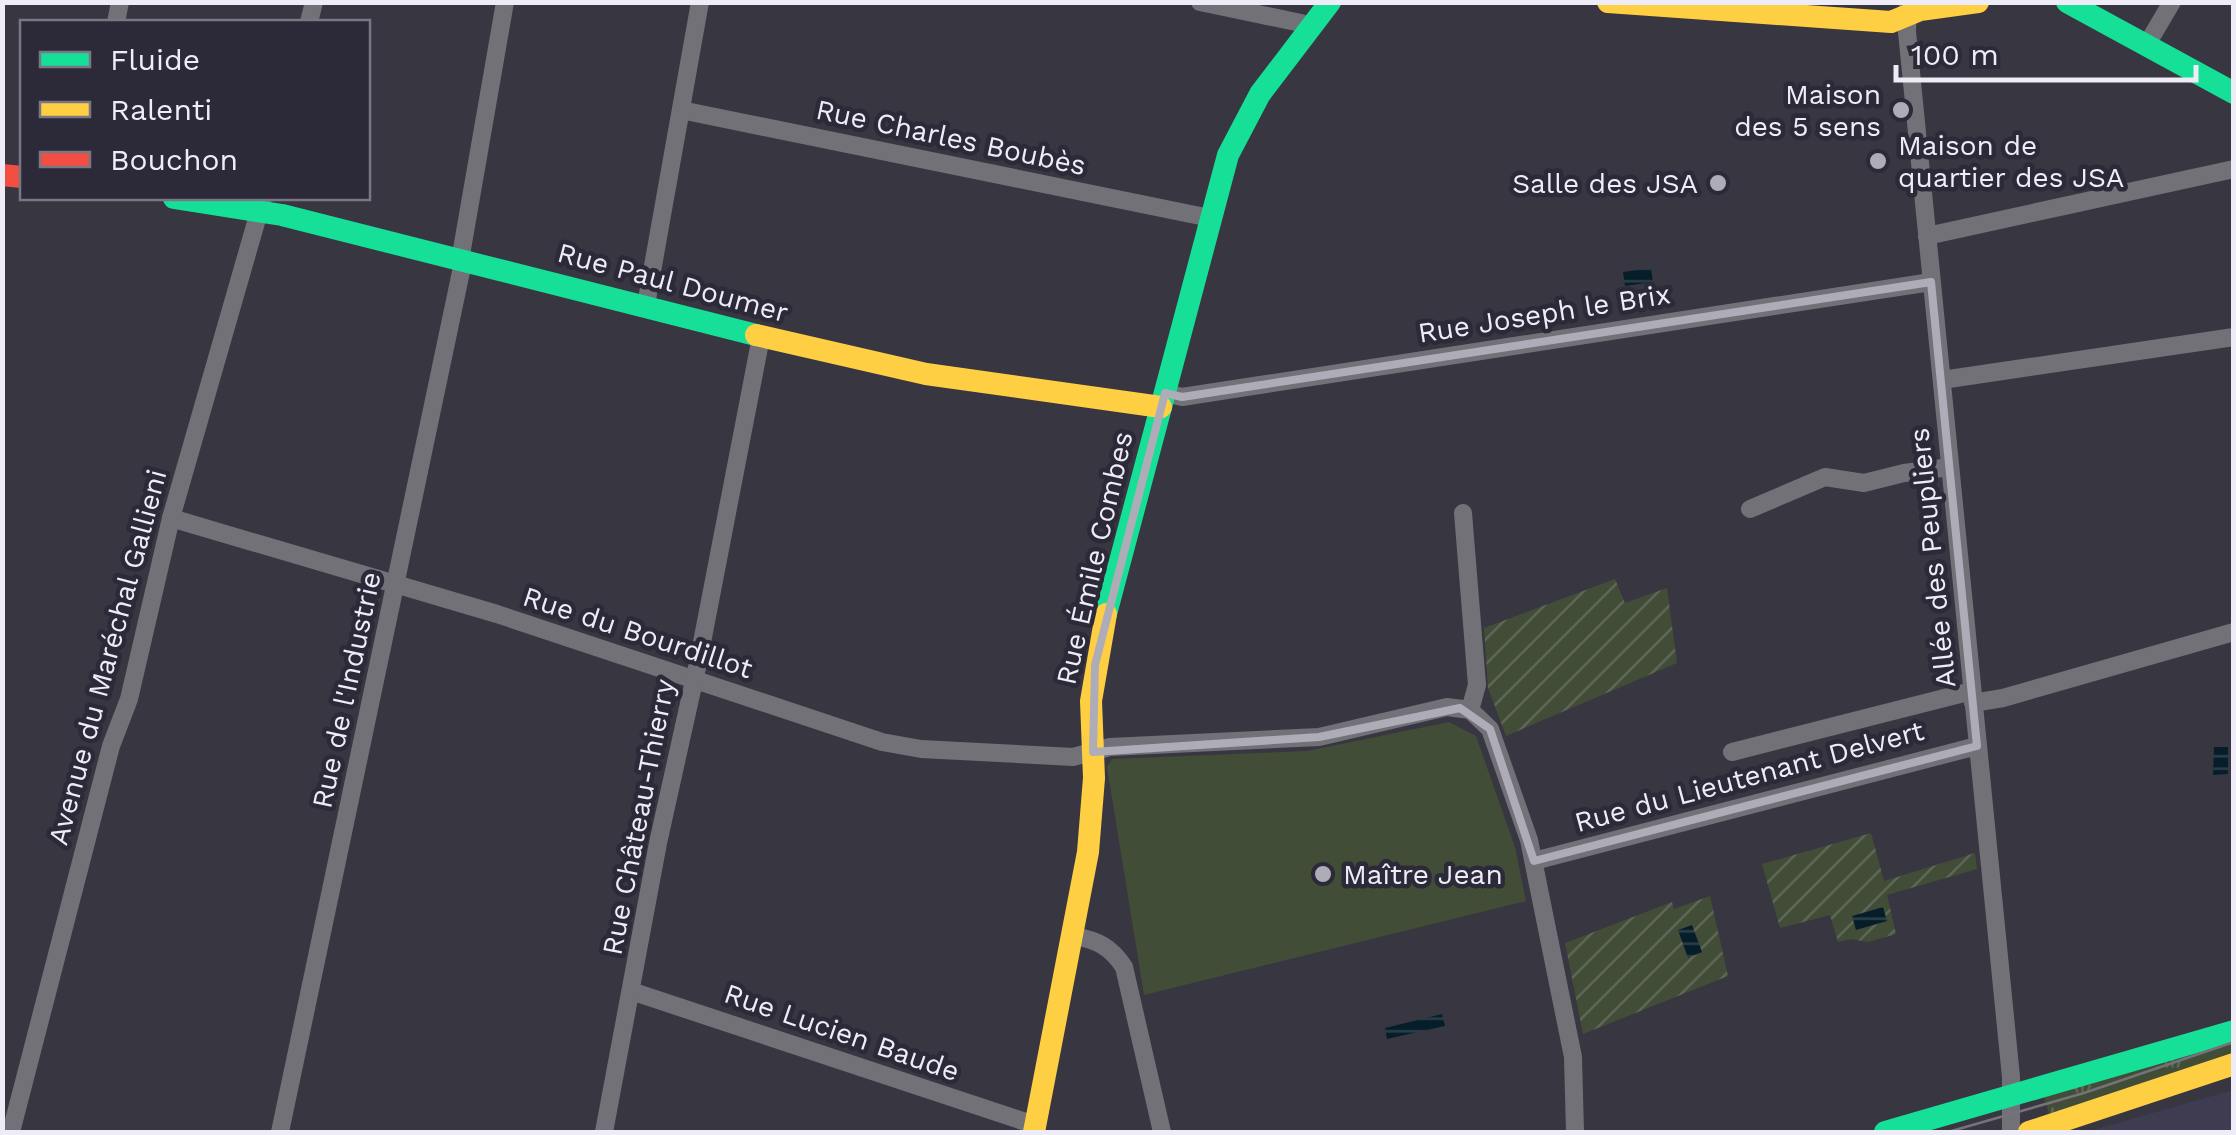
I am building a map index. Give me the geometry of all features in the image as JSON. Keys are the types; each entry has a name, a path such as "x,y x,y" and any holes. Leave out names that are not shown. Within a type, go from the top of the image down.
{"street":[{"name":"Rue de l'Industrie","path":"280,1132 462,258 505,2"},
{"path":"646,306 700,2"},
{"path":"1200,2 1301,23 1308,28"},
{"name":"Rue Émile Combes","path":"1034,1129 1088,852 1095,665 1210,218 1241,123 1330,2"},
{"path":"1608,2 1891,22 1908,9 1978,2"},
{"path":"2067,2 2234,93"},
{"path":"2146,46 2172,2"},
{"name":"Allée des Peupliers","path":"1908,9 2013,1096 2011,1132"},
{"name":"Rue Charles Boubès","path":"682,110 1210,218"},
{"path":"1927,236 2234,168"},
{"name":"Rue Paul Doumer","path":"203,200 261,204 761,337 926,374 1163,400"},
{"name":"Avenue du Maréchal Gallieni","path":"11,1132 111,746 128,699 172,518 261,204"},
{"name":"Rue Joseph le Brix","path":"1163,400 1932,282"},
{"name":"Rue Château-Thierry","path":"604,1132 761,337"},
{"path":"1942,380 2234,337"},
{"path":"1750,509 1825,478 1864,483 1950,467"},
{"path":"1463,514 1477,685 1470,710 1490,729 1534,860 1572,1057 1575,1132"},
{"name":"Rue du Bourdillot","path":"172,518 504,616 882,742 921,749 1074,756 1110,747 1319,737 1447,707 1470,710"},
{"path":"1732,752 1973,697 2003,698 2234,632"},
{"name":"Rue du Lieutenant Delvert","path":"1534,860 1977,746"},
{"path":"1074,936 1103,944 1124,967 1162,1132"},
{"name":"Rue Lucien Baude","path":"631,991 1034,1129"},
{"path":"1885,1132 2234,1030"},
{"path":"2029,1132 2234,1064"}],"highlighted area":[{"path":"1931,282 1977,746 1534,861 1490,729 1460,708 1319,737 1093,752 1095,665 1165,393 1182,397"}],"shaded area":[{"path":"2233,1090 2233,1132 2086,1132"}],"green space":[{"path":"1615,579 1625,603 1667,588 1677,663 1506,736 1488,688 1484,628"},
{"name":"Maître Jean","path":"1449,722 1476,736 1515,847 1526,901 1144,995 1107,767 1112,759 1307,751"},
{"path":"1871,833 1884,881 1975,853 1977,869 1887,895 1896,934 1868,942 1838,942 1830,915 1780,928 1762,864"},
{"path":"1710,896 1728,976 1583,1034 1565,943 1672,902 1674,909"},
{"path":"2233,1037 2233,1058 2051,1120 2044,1097"}],"water":[{"path":"1651,268 1653,282 1625,286 1623,272"},
{"path":"2214,747 2228,747 2228,774 2213,775"},
{"path":"1883,907 1887,921 1856,930 1852,916"},
{"path":"1692,925 1702,952 1688,958 1678,930"},
{"path":"1442,1014 1445,1026 1387,1039 1385,1028"}],"tram line":[{"path":"1948,1132 2084,1093 2234,1042"}],"traffic: fast":[{"path":"1106,614 1228,155 1260,94 1330,2"},
{"path":"2067,2 2234,93"},
{"path":"187,200 282,215 756,335"},
{"path":"1885,1132 2234,1031"}],"traffic: slow":[{"path":"1608,2 1891,22 1920,10 1978,2"},
{"path":"756,335 926,374 1161,407"},
{"path":"1034,1132 1088,852 1094,778 1091,701 1106,614"},
{"path":"2029,1132 2234,1064"}],"traffic: jam":[{"path":"2,175 20,177"}],"place":[{"name":"Maison des 5 sens","path":"1901,110"},
{"name":"Maison de quartier des JSA","path":"1878,161"},
{"name":"Salle des JSA","path":"1718,183"},
{"name":"Maître Jean","path":"1323,874"}]}
